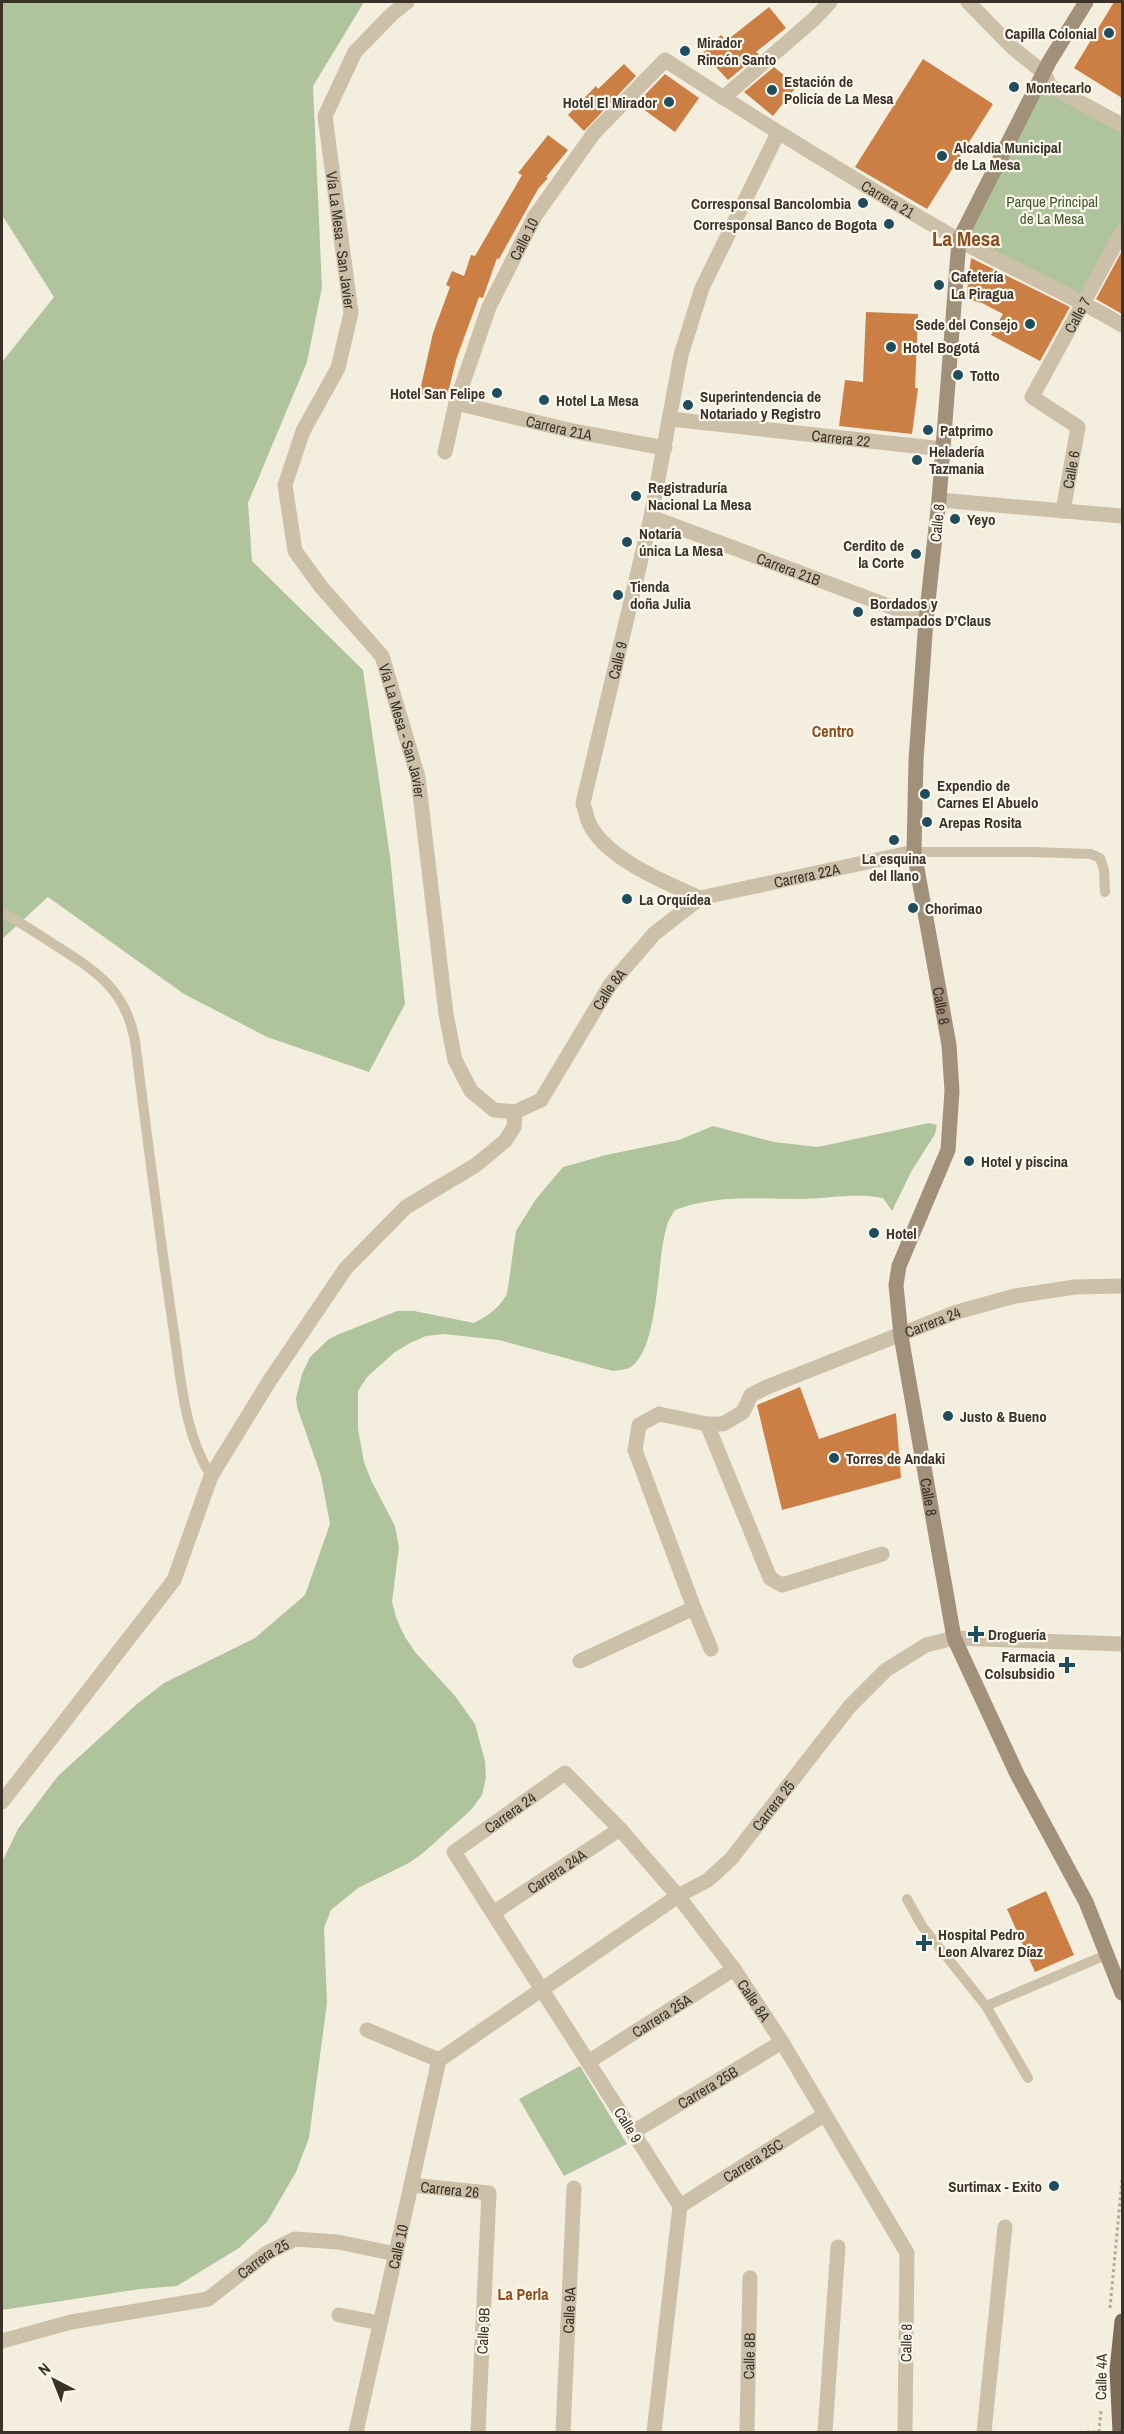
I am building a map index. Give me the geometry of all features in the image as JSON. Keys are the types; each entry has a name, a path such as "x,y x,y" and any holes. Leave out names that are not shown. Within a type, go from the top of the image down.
{"main road":[{"name":"Calle 8","path":"1086,2 1044,73 959,240 939,500 926,620 916,760 914,852 949,1045 952,1091 948,1150 899,1266 896,1285 901,1336 954,1638 1017,1774 1086,1902 1122,1993"},
{"name":"Calle 4A","path":"1116,2320 1120,2370 1120,2433"}],"street":[{"name":"Vía La Mesa - San Javier","path":"407,2 355,52 325,116 351,313 338,368 303,432 285,485 296,551 322,588 382,656 418,777 446,1014 455,1060 471,1090 494,1110 515,1112"},
{"path":"723,98 814,19 830,2"},
{"path":"968,2 1013,48 1044,73 1050,86 1122,126"},
{"name":"Carrera 21","path":"665,60 778,133 959,240 1082,301 1122,325"},
{"name":"Calle 10","path":"445,452 456,403 489,307 535,216 594,133 665,60"},
{"name":"Calle 9","path":"700,898 640,870 606,845 591,826 583,803 651,517 681,355 702,288 778,133"},
{"name":"Calle 7","path":"1078,427 1032,397 1082,301 1122,232"},
{"name":"Carrera 21A","path":"456,403 573,431 664,448"},
{"name":"Carrera 22","path":"670,419 943,449"},
{"name":"Calle 6","path":"1063,511 1078,427"},
{"path":"939,500 1122,516"},
{"name":"Carrera 21B","path":"651,517 926,620"},
{"name":"Carrera 22A","path":"700,898 914,852"},
{"name":"Calle 8A","path":"515,1112 541,1100 610,985 654,934 700,898"},
{"path":"2,1802 174,1580 210,1476 270,1380 346,1268 406,1207 476,1165 505,1141 514,1127 515,1112"},
{"name":"Carrera 24","path":"706,1424 723,1424 743,1412 751,1395 766,1387 901,1336 957,1312 1015,1296 1075,1287 1122,1286"},
{"path":"711,1649 635,1449 639,1425 659,1414 706,1424 770,1578 782,1585 882,1554"},
{"path":"580,1660 694,1608"},
{"name":"Carrera 25","path":"439,2060 678,1896 708,1880 731,1859 850,1706 886,1670 926,1645 954,1638 1122,1644"},
{"name":"Calle 8A","path":"565,1773 620,1829 678,1896 734,1969 782,2042 907,2253"},
{"name":"Carrera 24","path":"454,1852 565,1773"},
{"name":"Carrera 24A","path":"493,1913 620,1829"},
{"name":"Calle 9","path":"454,1852 680,2206"},
{"name":"Carrera 25A","path":"588,2062 734,1969"},
{"path":"367,2030 439,2060"},
{"name":"Carrera 25B","path":"633,2132 782,2042"},
{"name":"Calle 10","path":"356,2433 439,2060"},
{"name":"Carrera 25C","path":"680,2206 824,2115"},
{"name":"Carrera 26","path":"411,2185 489,2193"},
{"name":"Calle 9A","path":"563,2433 574,2188"},
{"name":"Calle 9B","path":"478,2433 489,2193"},
{"path":"654,2433 680,2206"},
{"path":"984,2433 1005,2228"},
{"name":"Carrera 25","path":"2,2341 71,2322 208,2299 267,2253 295,2240 338,2242 396,2254"},
{"path":"825,2433 838,2247"},
{"name":"Calle 8","path":"905,2433 907,2253"},
{"name":"Calle 8B","path":"747,2433 750,2278"},
{"path":"339,2315 380,2323"}],"lane":[{"path":"914,852 1091,854 1100,858 1104,870 1105,892"},
{"path":"2,914 91,968 114,990 128,1015 135,1041 167,1287 187,1417 196,1449 210,1476"},
{"path":"907,1899 922,1926 986,2006 1028,2078"},
{"path":"986,2006 1108,1954"}],"path":[{"path":"1116,2320 1122,2180"},
{"path":"1087,2433 1097,2433 1101,2410"}],"green space":[{"path":"2,2 364,2 313,86 322,287 307,362 248,503 252,561 363,670 390,856 405,1004 369,1072 267,1037 184,994 48,897 2,939 2,362 54,297 2,215"},
{"name":"Parque Principal de La Mesa","path":"1044,73 1051,86 1122,125 1122,232 1082,301 959,240"},
{"path":"929,1123 937,1125 935,1134 911,1172 892,1211 883,1198 854,1196 804,1199 723,1199 675,1210 668,1222 663,1241 656,1301 647,1341 640,1356 629,1368 613,1371 499,1340 444,1334 426,1336 410,1343 395,1352 367,1377 358,1391 358,1429 364,1462 395,1526 399,1547 392,1602 397,1620 415,1652 455,1696 475,1724 485,1761 486,1778 482,1795 471,1810 423,1853 409,1863 358,1888 331,1910 324,1928 327,2003 309,2138 296,2172 267,2222 239,2248 177,2286 140,2289 2,2310 2,1862 18,1829 58,1776 137,1704 164,1683 255,1638 305,1595 330,1524 321,1476 297,1407 296,1398 302,1374 310,1357 329,1339 397,1311 414,1311 474,1323 488,1314 507,1294 516,1231 536,1199 563,1167 606,1155 679,1140 713,1126 774,1142 818,1147"},
{"path":"580,2066 627,2144 564,2176 519,2099"}],"building":[{"name":"Capilla Colonial","path":"1114,2 1122,2 1122,98 1074,68"},
{"path":"769,7 786,28 756,52 759,54 728,80 703,53 721,35 726,41"},
{"path":"923,59 993,104 927,209 855,167"},
{"path":"624,64 636,76 584,131 568,115 596,86 598,89"},
{"name":"Estación de Policía de La Mesa","path":"774,67 797,86 773,116 744,92"},
{"name":"Hotel El Mirador","path":"665,74 699,98 675,132 636,104"},
{"path":"548,135 568,150 538,189 499,259 497,258 483,298 479,297 456,360 446,401 419,395 433,333 450,287 446,285 452,271 464,276 471,255 475,256 522,175 518,173"},
{"path":"1122,251 1122,314 1096,299"},
{"name":"Sede del Consejo","path":"971,258 1070,307 1040,361 991,335 1003,314 982,303 966,299"},
{"path":"866,312 918,314 915,388 918,388 912,434 839,426 845,380 863,382"},
{"name":"Torres de Andaki","path":"800,1387 819,1439 896,1413 901,1478 782,1510 757,1405"},
{"path":"1046,1891 1074,1955 1035,1972 1007,1909"}],"place":[{"name":"Capilla Colonial","path":"1109,33"},
{"name":"Mirador Rincón Santo","path":"685,51"},
{"name":"Montecarlo","path":"1014,87"},
{"name":"Estación de Policía de La Mesa","path":"772,90"},
{"name":"Hotel El Mirador","path":"669,102"},
{"name":"Alcaldia Municipal de La Mesa","path":"942,156"},
{"name":"Corresponsal Bancolombia","path":"863,203"},
{"name":"Corresponsal Banco de Bogota","path":"889,224"},
{"name":"Cafetería La Piragua","path":"939,285"},
{"name":"Sede del Consejo","path":"1030,324"},
{"name":"Hotel Bogotá","path":"891,347"},
{"name":"Totto","path":"958,375"},
{"name":"Hotel San Felipe","path":"497,393"},
{"name":"Hotel La Mesa","path":"544,400"},
{"name":"Superintendencia de Notariado y Registro","path":"688,405"},
{"name":"Patprimo","path":"928,430"},
{"name":"Heladería Tazmania","path":"917,460"},
{"name":"Registraduría Nacional La Mesa","path":"636,496"},
{"name":"Yeyo","path":"955,519"},
{"name":"Notaría única La Mesa","path":"627,542"},
{"name":"Cerdito de la Corte","path":"916,554"},
{"name":"Tienda doña Julia","path":"618,595"},
{"name":"Bordados y estampados D’Claus","path":"858,612"},
{"name":"Expendio de Carnes El Abuelo","path":"925,794"},
{"name":"Arepas Rosita","path":"927,822"},
{"name":"La esquina del llano","path":"894,840"},
{"name":"La Orquídea","path":"627,899"},
{"name":"Chorimao","path":"913,908"},
{"name":"Hotel y piscina","path":"969,1161"},
{"name":"Hotel","path":"874,1233"},
{"name":"Justo & Bueno","path":"948,1416"},
{"name":"Torres de Andaki","path":"834,1458"},
{"name":"Droguería","path":"976,1634"},
{"name":"Farmacia Colsubsidio","path":"1067,1665"},
{"name":"Hospital Pedro Leon Alvarez Díaz","path":"924,1943"},
{"name":"Surtimax - Exito","path":"1054,2186"}],"district":[{"name":"La Mesa","path":"966,238"},
{"name":"Centro","path":"833,731"},
{"name":"La Perla","path":"523,2294"}]}
